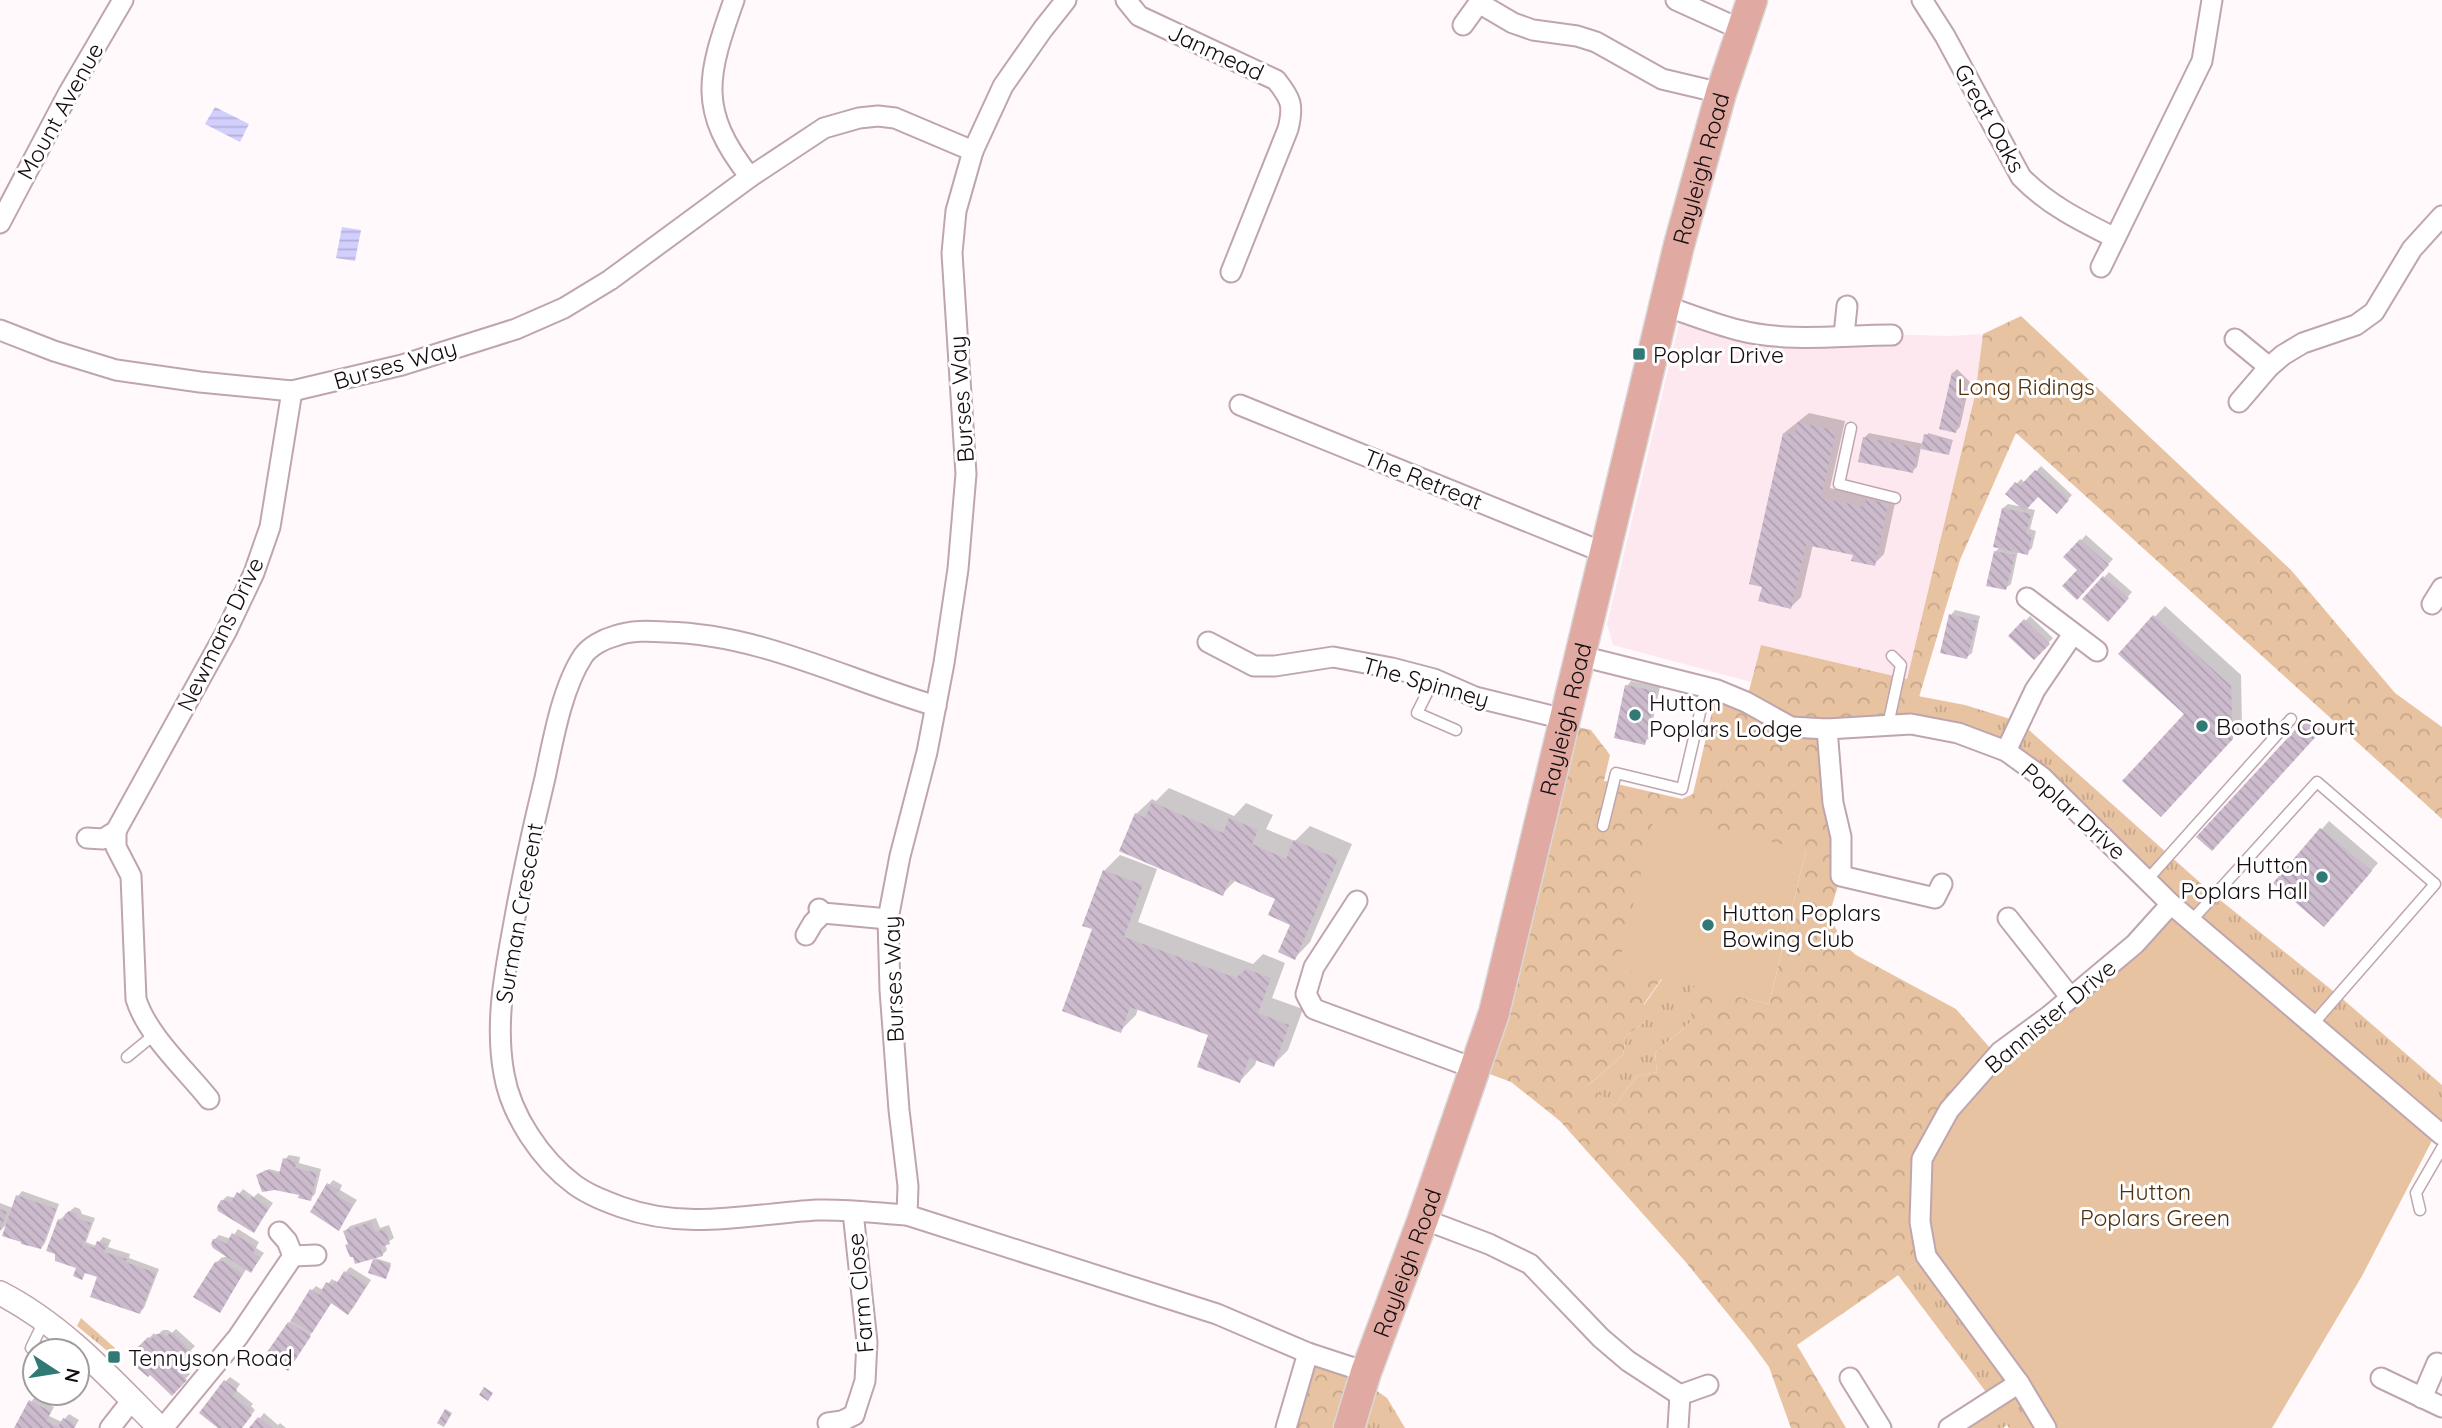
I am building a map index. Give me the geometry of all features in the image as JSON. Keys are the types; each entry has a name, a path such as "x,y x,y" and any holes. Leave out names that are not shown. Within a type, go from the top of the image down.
{"main road":[{"name":"Rayleigh Road","path":"1349,1428 1366,1372 1423,1219 1494,1013 1679,245 1721,93 1752,0"}],"street":[{"name":"Mount Avenue","path":"1,218 122,0"},
{"path":"734,0 712,75 711,99 722,134 734,157 750,177"},
{"path":"973,150 1003,86 1066,0"},
{"name":"Janmead","path":"1126,0 1139,16 1276,80 1286,93 1292,111 1288,129 1231,272"},
{"path":"1676,0 1742,30"},
{"name":"Great Oaks","path":"1922,0 1945,36 2021,177 2065,213 2115,239"},
{"path":"2101,267 2202,61 2212,0"},
{"path":"1463,25 1480,1 1513,23 1533,30 1577,36 1596,42 1662,79 1721,93"},
{"name":"Burses Way","path":"0,330 54,351 116,370 292,391 402,365 516,329 564,308 610,280 750,177 824,128 859,118 895,118 973,150 956,211 952,253 966,474 958,569 928,752 903,843 888,919 899,1110 908,1185 907,1215"},
{"path":"2239,402 2283,355 2304,343 2356,325 2374,312 2412,249 2442,216"},
{"path":"1665,306 1740,330 1805,338 1892,335"},
{"path":"1844,335 1847,306"},
{"path":"2235,339 2269,367"},
{"name":"Newmans Drive","path":"117,831 226,632 254,573 270,527 292,391"},
{"name":"The Retreat","path":"1240,405 1605,553"},
{"path":"2027,598 2096,652"},
{"name":"Surman Crescent","path":"907,1215 821,1210 708,1221 673,1220 639,1214 602,1200 576,1186 534,1142 517,1111 504,1077 499,1037 508,958 527,851 570,684 584,654 601,640 642,631 709,634 773,651 936,706"},
{"path":"2006,751 2035,690 2073,634"},
{"name":"The Spinney","path":"1208,642 1254,666 1275,666 1333,657 1434,679 1475,697 1564,719"},
{"name":"Poplar Drive","path":"1581,656 1706,687 1746,702 1791,727 1827,729 1911,724 1958,733 2006,751 2042,777 2171,904 2441,1135"},
{"path":"1827,729 1833,803 1840,837 1841,876 1935,898 1942,884"},
{"path":"87,838 103,839 117,831"},
{"path":"117,831 116,846 131,876 136,999 155,1034 209,1099"},
{"path":"1357,901 1314,967 1306,994 1314,1009 1476,1069"},
{"name":"Bannister Drive","path":"2046,1428 2019,1383 1926,1256 1920,1222 1922,1158 1949,1110 2000,1052 2071,998 2135,944 2171,904"},
{"path":"806,935 821,911 888,919"},
{"path":"2007,918 2071,998"},
{"name":"Farm Close","path":"853,1212 867,1342 865,1381 856,1421"},
{"path":"907,1215 1217,1314 1308,1353 1366,1372"},
{"path":"1423,1219 1489,1244 1530,1264 1601,1338 1628,1361 1680,1395"},
{"path":"279,1232 287,1241 293,1256"},
{"path":"293,1256 316,1255"},
{"path":"0,1293 44,1321 87,1356 162,1428 238,1337 293,1256"},
{"path":"1286,1428 1308,1353"},
{"path":"2422,1398 2437,1363"},
{"path":"1850,1378 1881,1428"},
{"path":"2381,1378 2442,1406"},
{"path":"1948,1428 2019,1383"},
{"path":"1680,1395 1708,1385"},
{"path":"1678,1428 1680,1395"},
{"path":"110,1428 132,1400"},
{"path":"828,1423 856,1421"}],"lane":[{"path":"1851,428 1839,484 1895,498"},
{"path":"1888,725 1901,665 1892,656"},
{"path":"1434,679 1417,712 1456,730"},
{"path":"1603,826 1615,773 1682,789 1706,687"},
{"path":"2148,879 2291,719"},
{"path":"2192,920 2317,782 2435,884 2313,1024"},
{"path":"127,1057 155,1034"},
{"path":"2420,1210 2416,1193 2441,1135"},
{"path":"36,1337 44,1321"}],"shaded area":[{"path":"215,107 249,124 240,142 205,124"},
{"path":"342,227 361,230 355,261 336,258"},
{"path":"1682,311 1739,330 1950,336 1983,334 1975,394 1907,679 1761,645 1751,682 1613,645 1607,624"}],"green space":[{"name":"Long Ridings","path":"2021,316 2291,570 2395,693 2442,727 2442,819 2016,433 1960,560 1911,724 1828,729 1841,876 1829,915 1844,945 1856,955 1956,1009 1991,1049 1926,1256 1797,1345 1846,1428 1791,1428 1769,1367 1684,1260 1560,1121 1511,1082 1476,1069 1578,727 1591,730 1610,755 1604,781 1682,799 1693,794 1717,690 1746,702 1761,645 1907,679 1975,395 1983,334","holes":["1806,850 1769,1004 1692,985 1691,1022 1655,1053 1657,1072 1637,1076 1615,1106 1588,1085 1623,1055 1626,1036 1644,1022 1644,1004 1662,978 1619,968"]},
{"path":"1918,696 1965,705 2020,722 2214,895 2338,995 2442,1085 2442,1135 2006,751 1911,724"},
{"name":"Hutton Poplars Bowing Club","path":"1655,814 1806,850 1692,1021 1655,1053 1657,1072 1637,1076 1615,1106 1587,1086 1623,1055 1626,1036 1644,1022 1644,1005 1662,979 1618,968"},
{"name":"Hutton Poplars Bowing Club","path":"1655,814 1806,850 1769,1004 1618,968"},
{"name":"Hutton Poplars Green","path":"2171,904 2437,1131 2362,1276 2272,1428 2046,1428 1926,1256 1922,1159 1949,1110"},
{"path":"1926,1256 2046,1428 2009,1428 2007,1425 2003,1428 1949,1428 1992,1400 1898,1275"},
{"path":"81,1318 115,1348 111,1354 91,1337 77,1326"},
{"path":"1308,1353 1366,1372 1349,1428 1286,1428"},
{"path":"1363,1381 1387,1398 1405,1428 1349,1428"}],"building":[{"path":"1952,372 1966,387 1956,433 1939,429"},
{"path":"1797,422 1836,431 1821,498 1864,507 1866,499 1888,504 1875,566 1851,561 1853,555 1806,545 1791,609 1758,601 1762,587 1749,584 1783,433 1795,435"},
{"path":"1924,434 1952,441 1949,455 1921,449"},
{"path":"1863,437 1918,448 1913,473 1858,462"},
{"path":"2035,470 2069,500 2057,514 2038,497 2025,511 2005,494 2015,482 2020,486"},
{"path":"2002,508 2031,514 2026,534 2032,535 2028,555 1993,547"},
{"path":"2080,539 2109,565 2077,600 2062,586 2077,570 2063,557"},
{"path":"1994,551 2015,555 2006,590 1986,586"},
{"path":"2103,576 2129,598 2108,622 2082,599"},
{"path":"1949,614 1977,621 1967,659 1940,653"},
{"name":"Booths Court","path":"2153,615 2231,686 2233,739 2161,817 2122,781 2184,714 2118,654"},
{"path":"2024,619 2050,644 2034,660 2008,636"},
{"name":"Hutton Poplars Lodge","path":"1625,685 1656,691 1645,745 1614,738"},
{"path":"2307,717 2321,731 2212,851 2196,837"},
{"path":"1152,802 1223,833 1229,818 1258,830 1252,844 1286,859 1294,840 1338,859 1295,960 1278,952 1290,925 1268,915 1275,899 1230,879 1223,896 1119,851 1135,813 1145,818"},
{"name":"Hutton Poplars Hall","path":"2320,828 2372,871 2324,927 2273,883"},
{"path":"1103,870 1143,885 1124,937 1236,978 1246,969 1271,978 1258,1013 1289,1025 1274,1067 1249,1058 1240,1083 1197,1067 1208,1035 1130,1007 1121,1033 1062,1011 1092,929 1082,926"},
{"path":"283,1158 297,1162 295,1168 317,1173 311,1201 298,1198 299,1195 275,1190 262,1192 256,1175 266,1170 279,1174"},
{"path":"327,1183 339,1190 336,1195 353,1205 339,1231 310,1212"},
{"path":"237,1192 249,1201 252,1197 269,1208 254,1233 218,1211 221,1200 231,1202"},
{"path":"16,1195 56,1209 41,1249 2,1236"},
{"path":"0,1209 7,1212 0,1231"},
{"path":"69,1211 76,1213 77,1218 91,1223 79,1258 85,1244 94,1248 97,1241 107,1244 104,1252 127,1259 125,1262 156,1273 140,1314 90,1297 97,1277 85,1273 82,1280 73,1276 76,1268 55,1261 55,1254 46,1251 58,1219 63,1221"},
{"path":"371,1222 375,1232 385,1229 390,1244 380,1247 383,1256 355,1264 345,1245 348,1244 343,1231"},
{"path":"232,1233 256,1247 253,1253 260,1258 251,1273 211,1244 213,1239 218,1239 226,1244"},
{"path":"373,1259 391,1265 386,1279 368,1273"},
{"path":"222,1261 243,1274 220,1313 193,1297 215,1262"},
{"path":"344,1271 367,1285 348,1315 331,1303 312,1333 291,1320 310,1289 319,1295 326,1282 332,1286 335,1281 337,1283"},
{"path":"288,1322 311,1336 288,1371 265,1355"},
{"path":"171,1332 192,1352 176,1369 187,1380 172,1396 150,1375 148,1377 134,1365 138,1361 131,1354 148,1337 151,1339 156,1334 163,1334 166,1337"},
{"path":"224,1380 237,1390 232,1396 250,1409 248,1412 252,1415 242,1428 218,1428 199,1413"},
{"path":"484,1387 493,1393 488,1401 479,1395"},
{"path":"25,1407 42,1407 51,1412 46,1421 58,1427 63,1418 76,1425 74,1428 14,1428"},
{"path":"445,1409 452,1413 444,1427 437,1423"},
{"path":"258,1417 272,1428 249,1428"}],"place":[{"name":"Poplar Drive","path":"1639,354"},
{"name":"Hutton Poplars Lodge","path":"1635,715"},
{"name":"Booths Court","path":"2202,726"},
{"name":"Hutton Poplars Hall","path":"2322,877"},
{"name":"Hutton Poplars Bowing Club","path":"1708,925"},
{"name":"Tennyson Road","path":"114,1357"}]}
